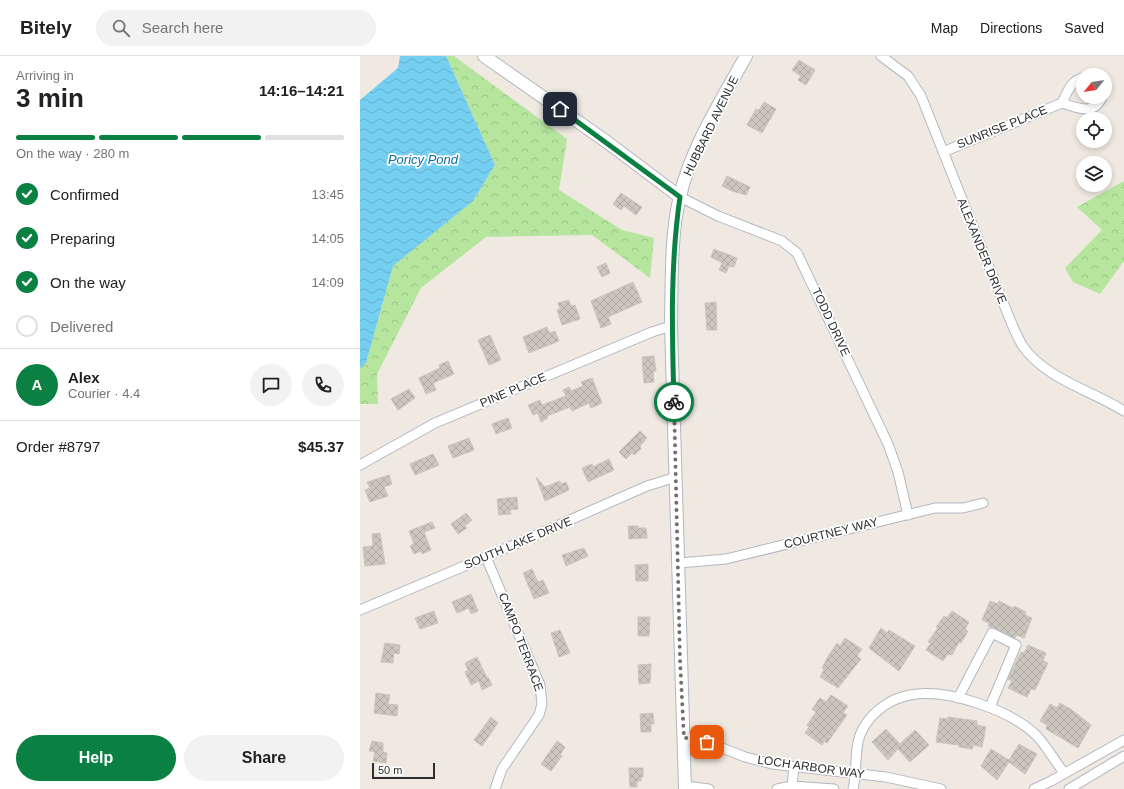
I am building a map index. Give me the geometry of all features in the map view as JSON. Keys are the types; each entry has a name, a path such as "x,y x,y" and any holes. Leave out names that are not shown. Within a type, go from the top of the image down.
{"main road":[{"path":"484,56 607,142 680,197"},
{"name":"HUBBARD AVENUE","path":"685,787 671,326 672,269 680,197 686,173 707,129 746,56"}],"street":[{"name":"ALEXANDER DRIVE","path":"881,56 908,76 921,96 1009,317 1022,345 1033,358 1046,369 1124,411"},
{"name":"SUNRISE PLACE","path":"943,152 1062,103 1076,80"},
{"name":"SUNRISE PLACE","path":"1062,103 1078,109 1088,109 1097,104"},
{"name":"TODD DRIVE","path":"680,197 718,216 782,241 797,253 888,444 898,472 908,514"},
{"name":"PINE PLACE","path":"360,465 435,423 652,332 671,326"},
{"name":"SOUTH LAKE DRIVE","path":"360,610 486,558 647,486 676,477"},
{"name":"COURTNEY WAY","path":"679,563 726,559 935,508 963,508 983,503"},
{"name":"CAMPO TERRACE","path":"486,558 540,685 542,696 539,715 502,769 495,789"},
{"path":"958,698 992,633 1016,645 990,707"},
{"path":"853,789 857,752 863,728 873,715 886,704 903,697 918,694 958,698 990,707 1012,719 1037,736 1064,773"},
{"name":"LOCH ARBOR WAY","path":"684,738 697,738 745,757 794,767 855,774 941,789"},
{"path":"1034,789 1052,781 1088,759 1124,740"},
{"path":"1069,789 1124,756"},
{"path":"1088,759 1096,772"},
{"path":"792,786 794,767"},
{"name":"LOCH ARBOR WAY","path":"777,789 792,786 834,789"},
{"path":"685,787 709,789"}],"green space":[{"path":"446,56 454,56 567,139 559,190 622,230 654,238 650,278 592,235 486,237 421,288 377,374 378,404 360,404 360,368 366,363 393,266 473,201 495,165"},
{"path":"1124,181 1124,261 1100,294 1073,282 1065,268 1102,230 1077,207 1104,192 1112,192 1112,188"}],"water":[{"name":"Poricy Pond","path":"400,56 446,56 495,165 473,201 393,266 366,363 360,368 360,100 398,68"}],"building":[{"path":"799,60 815,70 806,85 798,80 801,76 792,70"},
{"path":"764,102 776,109 762,133 747,125 756,109 759,110"},
{"path":"727,176 750,187 746,195 722,186"},
{"path":"621,193 642,207 636,215 624,206 621,210 613,204"},
{"path":"714,249 737,258 734,267 729,266 726,273 719,270 722,263 711,257"},
{"path":"606,263 610,273 602,277 597,267"},
{"path":"633,282 642,302 608,317 611,324 601,328 591,301"},
{"path":"569,300 571,306 575,305 580,319 562,325 557,310 560,309 558,303"},
{"path":"716,302 717,330 707,330 705,303"},
{"path":"547,327 549,333 555,331 559,341 529,353 523,337"},
{"path":"490,335 501,360 489,365 478,340"},
{"path":"654,356 656,371 653,371 654,382 644,383 642,357"},
{"path":"448,361 454,374 433,383 436,390 426,394 419,378 440,368 439,365"},
{"path":"592,378 602,403 591,408 589,403 572,411 570,407 547,416 548,418 541,422 538,413 533,415 528,405 540,400 542,405 566,396 563,390 569,387 571,391 583,386 581,382"},
{"path":"409,389 415,398 398,410 391,399"},
{"path":"508,418 512,428 496,434 492,424"},
{"path":"640,431 647,438 640,446 641,449 634,455 632,453 626,459 619,452"},
{"path":"469,438 474,450 453,458 448,446"},
{"path":"433,454 439,465 415,475 410,464"},
{"path":"609,459 614,470 588,482 582,468 592,464 593,467"},
{"path":"389,475 392,484 384,487 388,496 370,502 365,490 370,488 367,482"},
{"path":"536,477 545,487 560,481 561,484 566,482 569,490 545,501"},
{"path":"517,497 518,509 510,510 511,514 499,515 497,499"},
{"path":"466,513 472,520 465,526 467,528 458,534 451,524"},
{"path":"432,522 435,528 424,532 431,550 422,554 421,551 414,554 410,546 414,544 409,531"},
{"path":"628,526 646,528 647,538 629,539"},
{"path":"380,533 385,564 365,566 363,547 373,546 372,534"},
{"path":"584,548 588,556 566,566 562,555"},
{"path":"648,564 648,581 636,581 635,565"},
{"path":"532,569 538,582 543,580 549,593 534,599 523,573"},
{"path":"471,594 478,611 471,614 469,608 457,613 452,602"},
{"path":"990,601 998,604 999,601 1013,608 1014,606 1026,612 1025,615 1032,618 1024,638 1017,635 1015,638 988,626 989,623 982,620"},
{"path":"434,611 438,623 420,629 415,618"},
{"path":"952,611 969,622 965,629 968,631 961,643 959,642 952,655 948,654 943,661 926,650 931,643 928,642 938,628 936,627 944,616 947,618"},
{"path":"638,617 650,617 649,636 638,636"},
{"path":"881,628 887,633 889,630 915,646 899,671 869,648"},
{"path":"560,630 570,653 559,657 551,633"},
{"path":"845,638 862,649 857,656 861,659 838,688 820,677 824,670 822,668 829,655 837,643 840,646"},
{"path":"385,643 400,645 399,654 394,653 393,663 381,662"},
{"path":"1028,645 1046,653 1043,661 1048,663 1035,690 1031,689 1027,697 1008,688 1012,681 1008,679 1021,652 1024,653"},
{"path":"477,657 492,685 482,690 479,681 471,685 465,672 468,670 465,663"},
{"path":"651,664 650,683 639,684 638,665"},
{"path":"376,693 390,695 388,704 398,705 397,716 374,713"},
{"path":"831,695 848,706 843,713 847,715 827,743 824,741 822,745 805,733 809,727 807,725 816,712 812,709 820,698 826,702"},
{"path":"1060,703 1072,710 1091,725 1078,748 1046,729 1047,725 1040,721 1050,704 1057,708"},
{"path":"653,713 654,724 651,724 651,732 641,732 640,714"},
{"path":"491,717 498,723 482,746 474,740"},
{"path":"948,717 977,721 977,725 986,727 982,747 974,745 972,749 959,747 959,745 936,742 940,718 947,719"},
{"path":"886,729 900,744 915,730 929,745 910,762 898,749 888,760 872,742"},
{"path":"372,741 383,743 383,752 387,753 386,763 373,761 375,752 369,751"},
{"path":"557,741 565,747 560,755 562,756 551,771 541,764"},
{"path":"1019,744 1037,754 1025,774 1009,762 997,780 981,766 991,749 1009,760"},
{"path":"629,768 643,768 643,777 641,777 641,781 637,781 637,787 630,787"}],"way so far":[{"path":"674,402 679,563 680,660 684,738 697,738 707,742"}],"route":[{"path":"560,109 680,197 676,222 672,269 671,326 674,402"}]}
